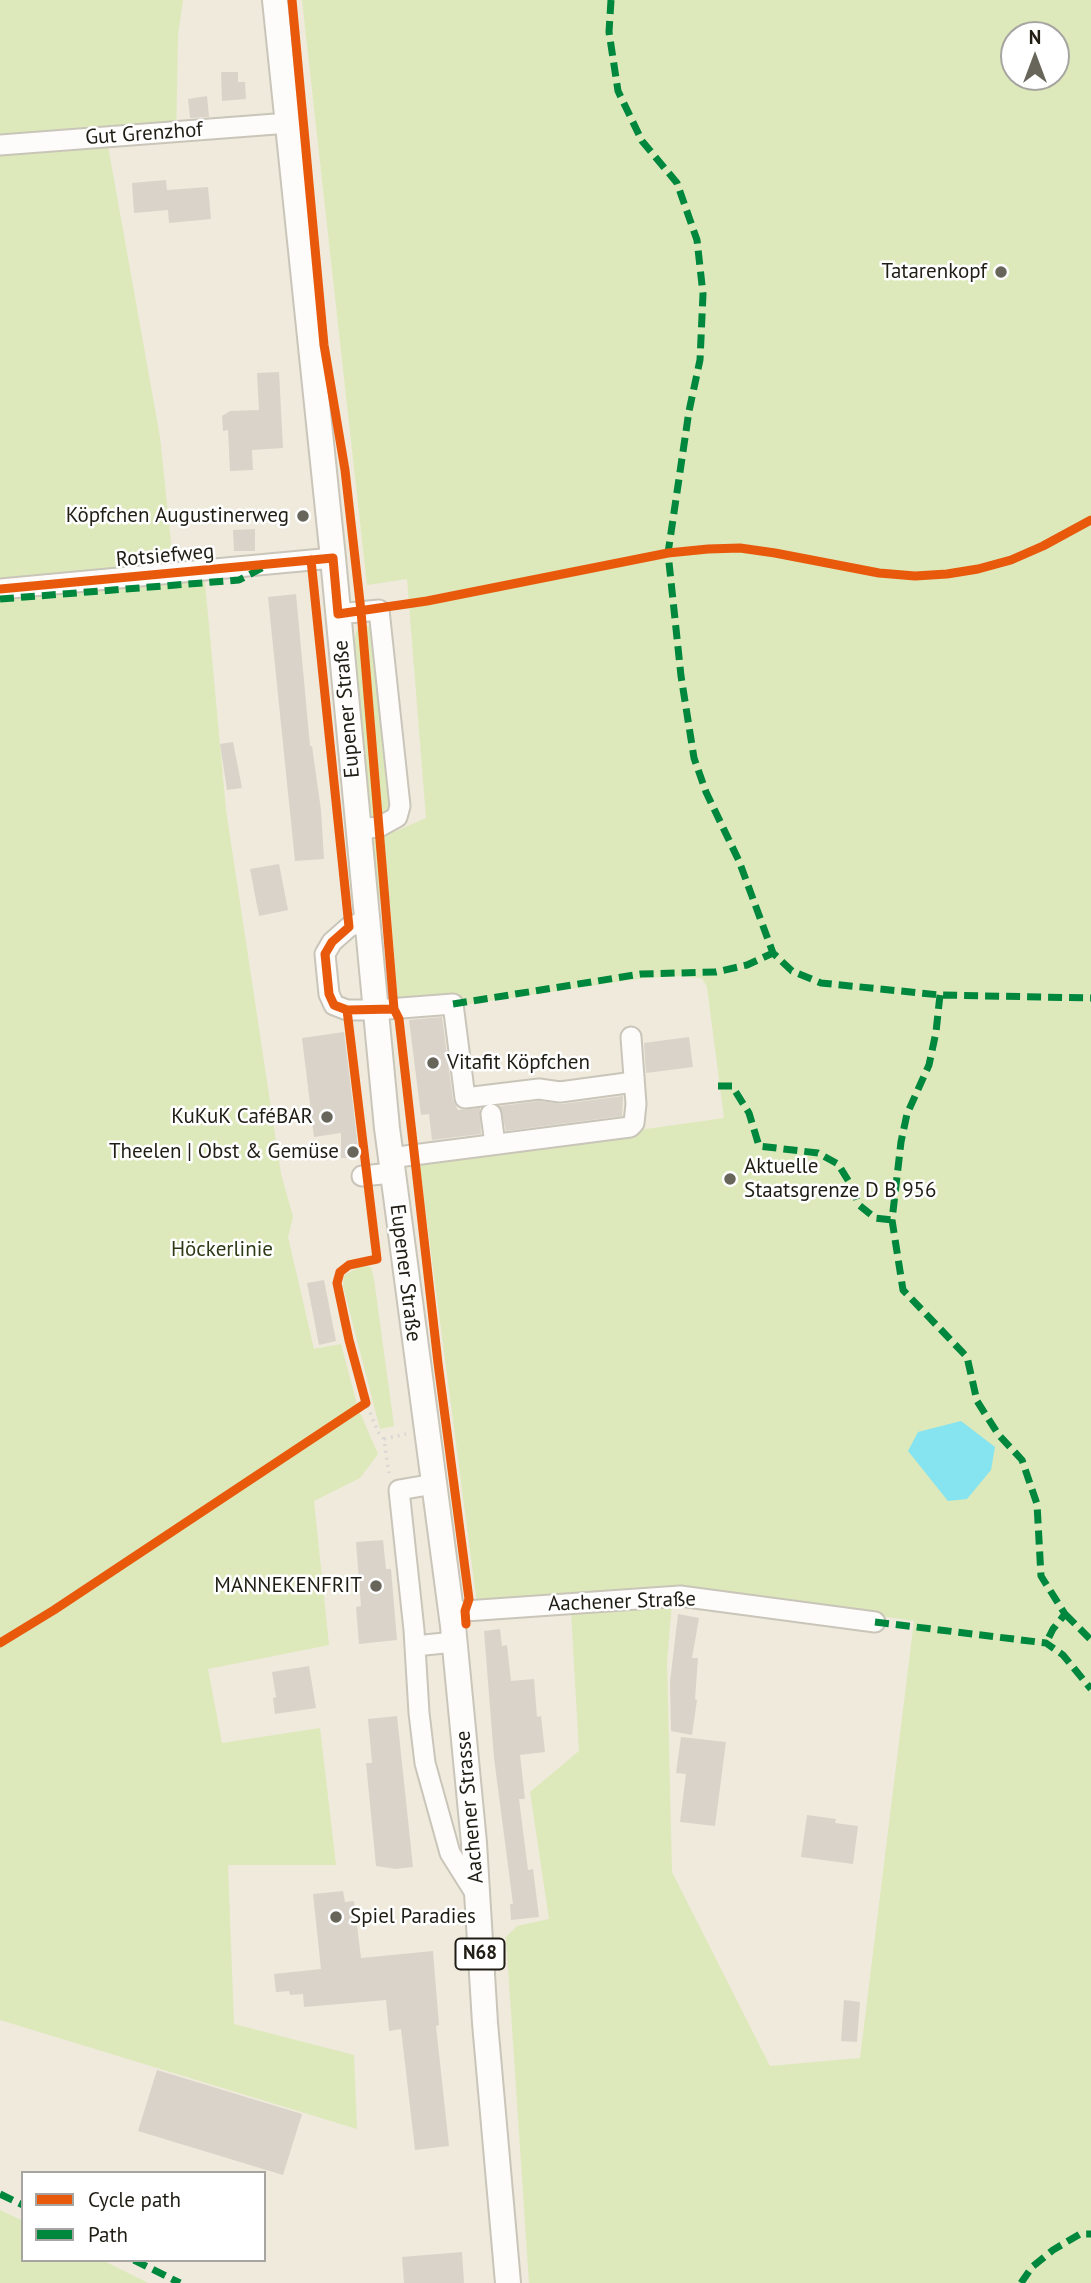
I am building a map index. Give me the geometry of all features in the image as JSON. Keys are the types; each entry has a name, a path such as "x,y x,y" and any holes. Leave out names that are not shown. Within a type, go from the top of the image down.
{"main road":[{"name":"Eupener Straße","path":"275,0 333,558 391,1165 419,1375"},
{"name":"Aachener Strasse","path":"419,1375 454,1642 478,1897 485,2023 508,2283"}],"lane":[{"name":"Gut Grenzhof","path":"0,145 289,123"},
{"name":"Rotsiefweg","path":"0,589 333,558"},
{"path":"338,614 379,610 400,806 397,817 379,827 358,829"},
{"path":"366,920 349,928 332,942 325,954 329,994 334,1004 347,1010 453,1004 465,1098 540,1089 560,1092 634,1082"},
{"path":"365,1176 391,1165 495,1144 630,1127 634,1123 631,1037"},
{"path":"491,1114 495,1144"},
{"path":"435,1484 399,1490 419,1713 425,1763 450,1853 478,1897"},
{"name":"Aachener Straße","path":"451,1612 680,1596 875,1622"},
{"path":"415,1646 454,1642"}],"path":[{"path":"347,1010 377,1259 349,1265 340,1272 337,1283 366,1403 378,1432 384,1439 391,1483 399,1490"},
{"path":"384,1439 406,1434"}],"green space":[{"name":"Höckerlinie","path":"0,0 183,0 178,35 176,142 108,146 160,437 173,562 203,561 226,810 281,1174 293,1217 288,1237 314,1349 341,1344 358,1408 378,1454 360,1478 314,1501 329,1645 208,1669 222,1743 320,1728 336,1865 228,1865 234,2024 354,2055 357,2129 0,2020"},
{"path":"302,0 1091,0 1091,2283 529,2283 506,1937 517,1926 549,1919 530,1792 579,1751 571,1611 672,1603 667,1662 672,1872 770,2066 860,2058 914,1621 681,1586 477,1604 419,1161 724,1118 707,987 702,978 644,978 463,1005 458,998 398,1003 390,902 377,899 354,640 357,629 372,625 394,832 426,818 407,579 367,585"},
{"path":"361,1266 371,1267 374,1279 394,1426 380,1429 343,1286 344,1275"},
{"path":"0,2210 21,2220 21,2262 106,2262 148,2283 0,2283"}],"water":[{"path":"961,1421 995,1447 991,1470 967,1499 948,1501 908,1451 918,1432"}],"building":[{"path":"221,72 238,72 238,82 245,82 246,99 222,101"},
{"path":"207,96 209,117 190,118 188,99"},
{"path":"166,180 167,190 208,187 211,219 169,223 168,210 134,213 132,183"},
{"path":"279,372 283,448 252,450 253,470 230,471 228,430 223,431 222,416 230,411 259,410 257,373"},
{"path":"255,529 255,551 234,551 233,530"},
{"path":"296,594 310,746 321,810 324,859 295,861 268,597"},
{"path":"233,742 242,788 227,790 220,744"},
{"path":"279,864 288,910 259,916 250,869"},
{"name":"Vitafit Köpfchen","path":"442,1017 453,1100 458,1110 480,1108 481,1134 432,1140 429,1114 421,1115 409,1020"},
{"path":"344,1032 359,1158 341,1158 341,1133 314,1137 302,1038"},
{"path":"689,1037 693,1067 646,1073 644,1043"},
{"path":"623,1096 622,1116 506,1131 500,1106 539,1101 562,1104"},
{"path":"324,1280 336,1341 319,1345 307,1283"},
{"path":"383,1540 386,1569 391,1569 397,1640 359,1644 356,1607 361,1606 356,1542"},
{"path":"678,1614 699,1618 692,1658 698,1658 697,1700 692,1735 671,1731 670,1682"},
{"path":"500,1629 502,1646 507,1645 511,1681 534,1679 537,1717 541,1716 545,1752 520,1755 525,1799 519,1799 528,1870 533,1869 539,1917 511,1920 510,1904 513,1904 494,1758 484,1631"},
{"path":"309,1666 316,1708 275,1714 273,1698 276,1697 272,1672"},
{"path":"397,1716 413,1867 396,1869 376,1866 366,1763 372,1763 368,1719"},
{"path":"681,1737 726,1742 715,1826 680,1822 686,1774 676,1773"},
{"path":"807,1815 836,1819 835,1823 858,1826 853,1864 801,1857"},
{"path":"343,1891 345,1902 354,1901 361,1958 433,1951 439,2025 436,2026 449,2146 415,2150 401,2029 389,2031 386,2000 304,2007 303,1994 276,1992 274,1974 321,1969 313,1894"},
{"path":"844,2000 860,2002 857,2042 841,2041"},
{"path":"157,2070 302,2114 283,2175 138,2131"},
{"path":"462,2252 464,2283 404,2283 402,2257"}],"marked path":[{"path":"611,0 609,32 618,91 642,141 677,183 697,240 703,294 700,360 689,411 668,553 681,676 694,758 706,792 739,861 773,953 792,971 821,983 940,995 1091,998"},
{"path":"0,599 239,580 262,568"},
{"path":"453,1004 641,974 716,972 747,965 773,953"},
{"path":"940,995 929,1065 907,1114 901,1142 892,1220 903,1290 967,1357 977,1401 998,1434 1022,1460 1037,1504 1041,1576 1065,1614 1046,1643"},
{"path":"718,1086 732,1086 749,1113 759,1146 818,1153 838,1164 859,1205 875,1218 892,1220"},
{"path":"1065,1614 1091,1640"},
{"path":"875,1622 1046,1643 1063,1655 1091,1689"},
{"path":"0,2194 21,2204"},
{"path":"1021,2283 1032,2267 1053,2250 1080,2234 1091,2234"},
{"path":"138,2262 180,2283"}],"cycle path":[{"path":"292,0 324,345 345,470 361,611 394,1009 399,1019 438,1363 469,1599 465,1611 466,1624"},
{"path":"0,589 333,558 338,614 427,601 668,553 708,549 740,548 879,573 915,576 947,574 1011,560 1091,520"},
{"path":"311,560 349,927 332,942 325,954 329,994 334,1005 347,1010 394,1009"},
{"path":"0,1643 366,1403 337,1283 340,1272 349,1265 377,1259 347,1010"}],"place":[{"name":"Tatarenkopf","path":"1001,272"},
{"name":"Köpfchen Augustinerweg","path":"303,516"},
{"name":"Vitafit Köpfchen","path":"433,1063"},
{"name":"KuKuK CaféBAR","path":"327,1117"},
{"name":"Theelen | Obst & Gemüse","path":"353,1152"},
{"name":"Aktuelle Staatsgrenze D B 956","path":"730,1179"},
{"name":"MANNEKENFRIT","path":"376,1586"},
{"name":"Spiel Paradies","path":"336,1917"}]}
